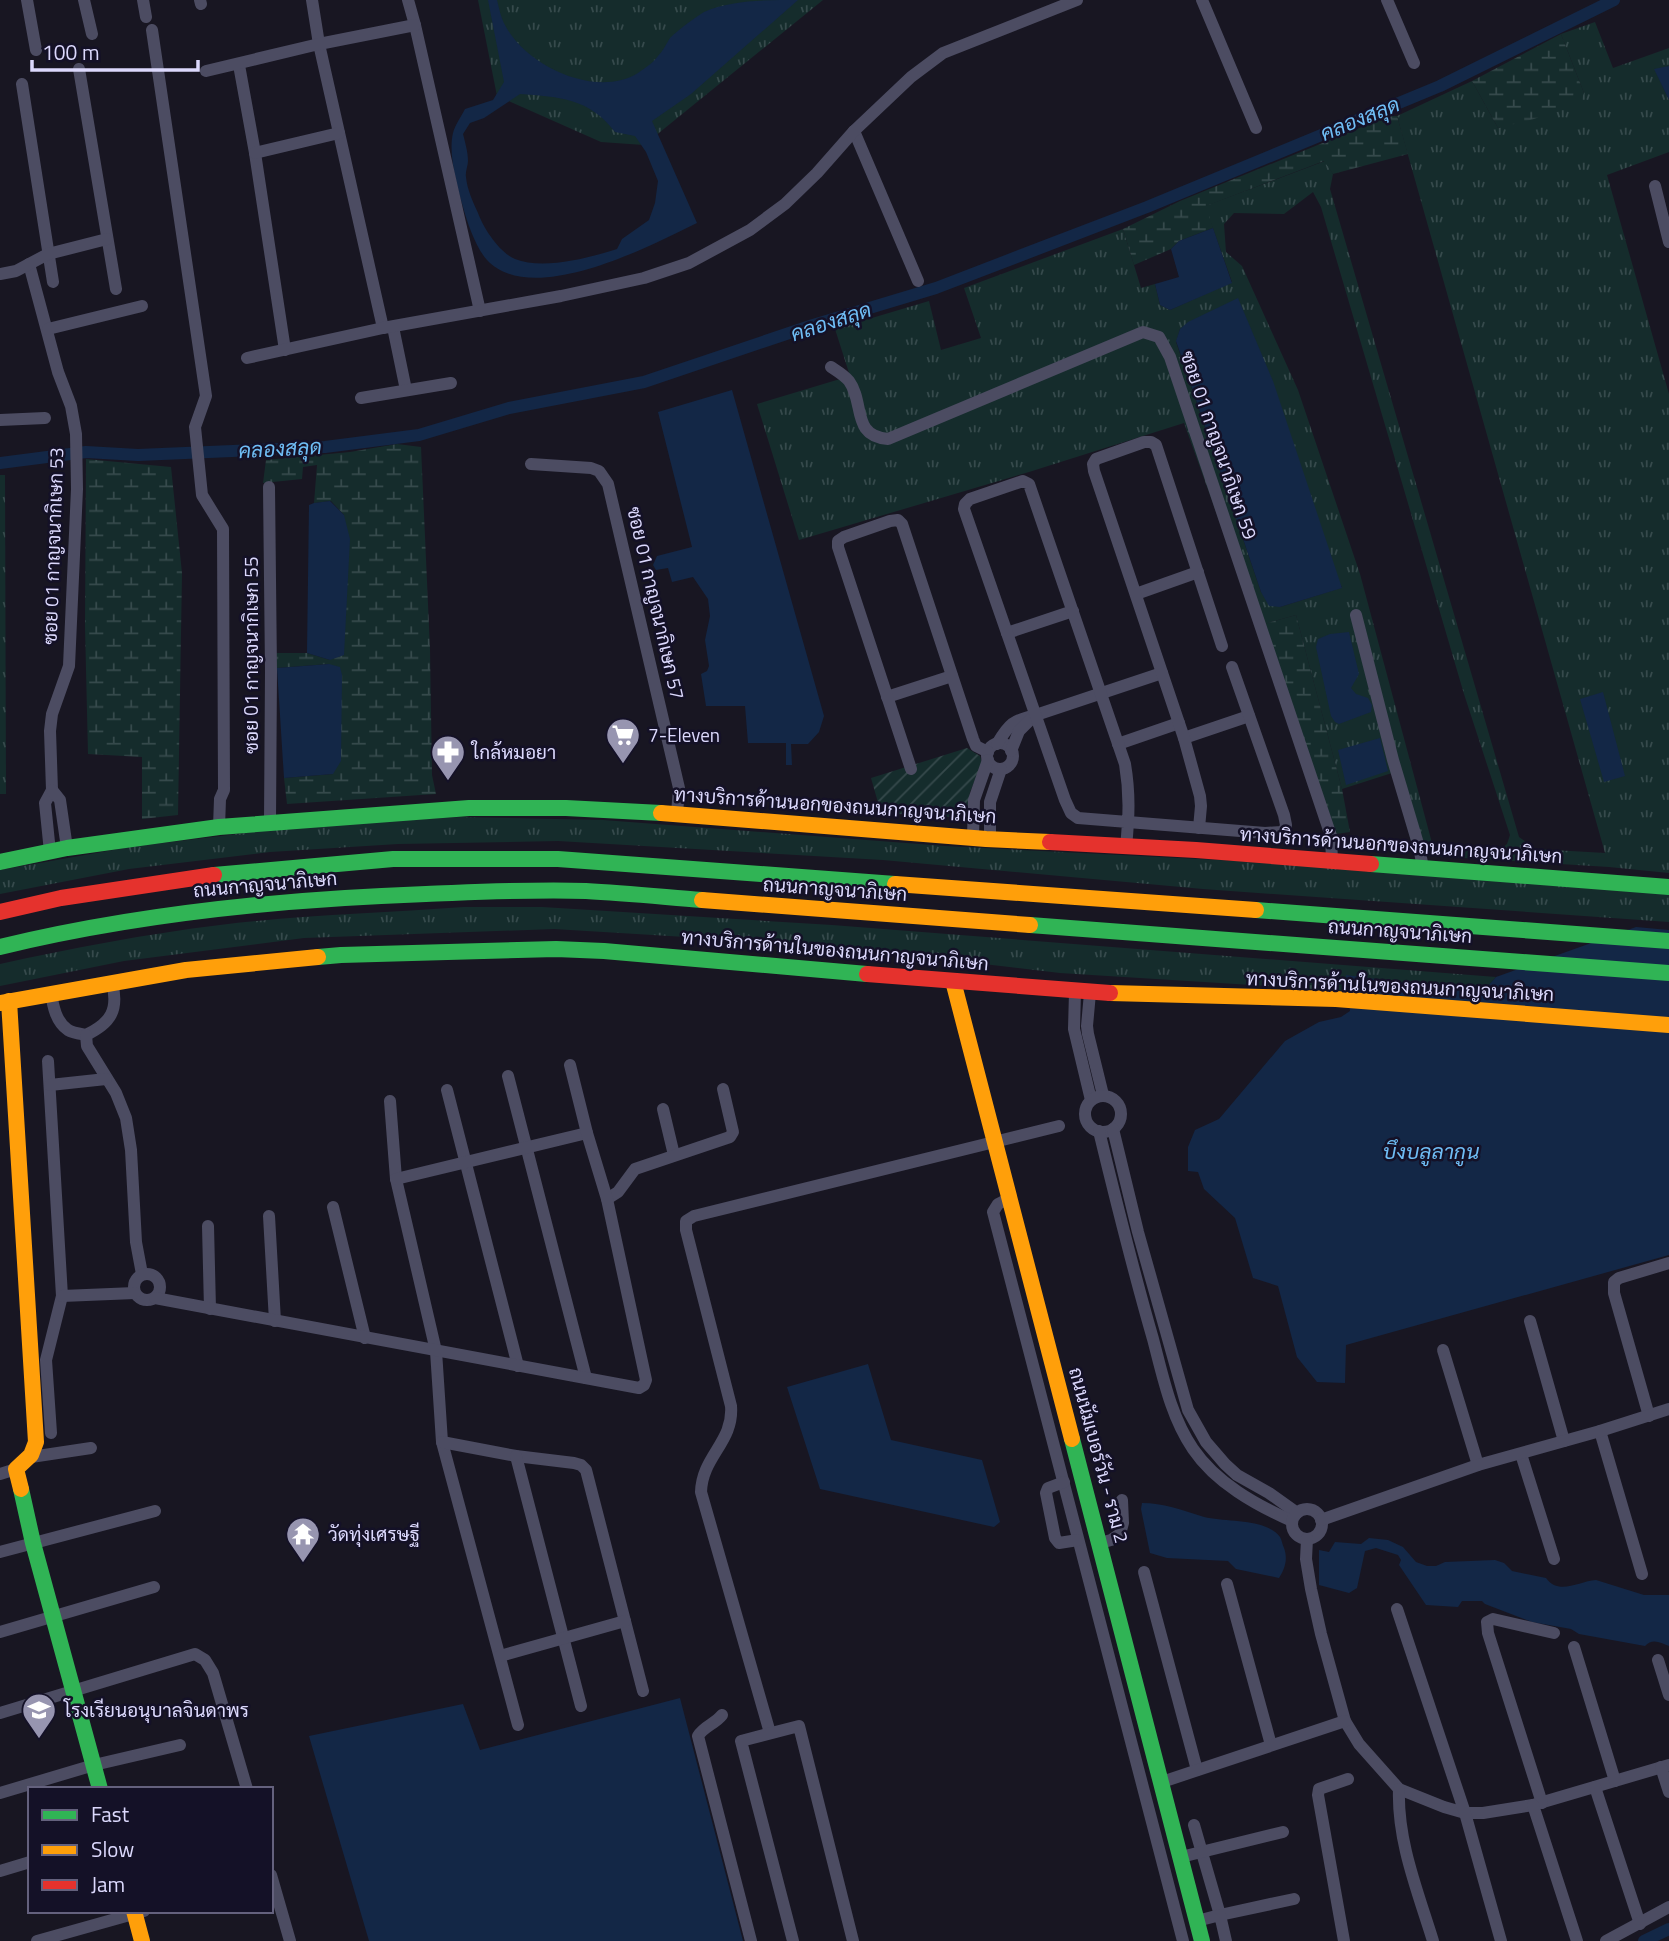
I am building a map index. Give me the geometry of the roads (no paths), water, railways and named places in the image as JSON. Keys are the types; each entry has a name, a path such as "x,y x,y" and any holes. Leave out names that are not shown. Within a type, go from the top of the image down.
{"main road":[{"name":"ทางบริการด้านนอกของถนนกาญจนาภิเษก","path":"0,862 68,849 270,822 469,808 566,808 1669,887"},
{"name":"ถนนกาญจนาภิเษก","path":"0,912 61,898 236,872 393,859 558,859 1669,941"},
{"name":"ถนนกาญจนาภิเษก","path":"0,947 86,928 187,912 315,899 487,891 570,891 1669,973"},
{"name":"ทางบริการด้านในของถนนกาญจนาภิเษก","path":"4,1002 186,970 341,955 556,949 1083,992 1336,999 1669,1025"},
{"name":"ถนนนัมเบอร์วัน - ราม 2","path":"953,981 1202,1941"},
{"path":"4,1002 36,1442 31,1457 8,1472 33,1542 100,1787"},
{"path":"137,1913 142,1941"}],"street":[{"path":"27,0 36,50"},
{"path":"84,0 92,34"},
{"path":"143,0 146,17"},
{"path":"312,0 339,133 406,390"},
{"path":"408,0 480,311"},
{"path":"247,358 388,327 644,278 689,264 750,230 785,204 817,173 853,131 911,77 943,53 1077,0"},
{"path":"1202,0 1256,128"},
{"path":"1387,0 1414,63"},
{"path":"206,71 415,24"},
{"path":"152,30 206,396 195,426 202,495 223,528 225,790 220,799 219,827"},
{"path":"239,65 285,350"},
{"path":"79,69 116,289"},
{"path":"22,84 53,282"},
{"path":"853,131 918,281"},
{"path":"255,153 339,133"},
{"path":"1655,186 1669,242"},
{"path":"0,274 16,271 48,254 107,239"},
{"name":"ซอย 01 กาญจนากิเษก 53","path":"29,264 58,372 71,407 76,434 77,489 69,667 52,714 50,731 52,790 46,803 50,852"},
{"path":"48,329 142,306"},
{"name":"ซอย 01 กาญจนาภิเษก 59","path":"831,367 849,382 862,423 869,434 888,439 1143,332 1160,337 1170,357 1331,836 1332,861"},
{"path":"361,398 451,383"},
{"path":"0,420 45,418"},
{"path":"1199,828 1200,796 1184,738 1094,471 1093,464 1096,459 1144,442 1156,445 1222,646"},
{"name":"ซอย 01 กาญจนากิเษก 57","path":"531,464 592,468 599,471 608,484 679,788 677,814"},
{"path":"1126,847 1128,822 1129,787 1125,764 1029,484 1023,481 1014,483 970,499 965,504 964,509 1065,800 1071,813 1078,818 1128,822 1199,828 1265,833 1284,830 1284,815 1232,667"},
{"name":"ซอย 01 กาญจนากิเษก 55","path":"269,488 270,822"},
{"path":"911,769 838,547 838,541 844,537 890,521 898,520 902,524 976,746 991,752 1005,745 1011,751"},
{"path":"1136,594 1198,572"},
{"path":"1007,633 1073,611"},
{"path":"1356,615 1423,868"},
{"path":"972,837 974,800 991,752 1006,727 1017,719 1163,673"},
{"path":"887,697 952,676"},
{"path":"991,752 992,767 1001,769 1008,766 1019,731 1035,715"},
{"path":"1184,738 1250,716"},
{"path":"1118,744 1179,723"},
{"path":"990,839 990,802 1001,769"},
{"name":"ซอย 01 กาญจนากิเษก 53","path":"52,790 61,800 68,849"},
{"path":"51,993 59,1020 69,1030 86,1035 100,1028 112,1016 115,994 112,982"},
{"path":"1083,992 1097,1098"},
{"path":"86,1035 87,1046 116,1093 126,1118 131,1150 136,1242 142,1274"},
{"path":"48,1061 62,1296 46,1360 51,1433"},
{"path":"155,1298 159,1292 159,1283 152,1275 138,1276 133,1284 135,1293 142,1299 155,1298 639,1388 646,1380 607,1199 570,1065"},
{"path":"508,1076 586,1378"},
{"path":"50,1085 106,1079"},
{"path":"447,1090 518,1366"},
{"path":"607,1199 618,1192 635,1169 727,1139 732,1135 723,1090"},
{"path":"1097,1098 1114,1099 1120,1108 1120,1120 1109,1131 1099,1131 1090,1126 1085,1117 1086,1108 1097,1098"},
{"path":"390,1101 396,1180 436,1351 442,1442 518,1725"},
{"path":"663,1108 674,1155"},
{"path":"770,1733 701,1492 704,1471 732,1420 731,1406 686,1230 686,1221 694,1216 1059,1126"},
{"path":"1113,1129 1188,1410 1206,1442 1225,1464 1237,1475 1269,1493 1295,1517"},
{"path":"1099,1131 1134,1274 1170,1401 1181,1427 1200,1457 1223,1481 1260,1504 1295,1517"},
{"path":"396,1180 587,1133"},
{"path":"1010,1198 998,1205 993,1212 1183,1941"},
{"path":"332,1207 365,1338"},
{"path":"269,1216 275,1321"},
{"path":"208,1226 210,1309"},
{"path":"1649,1416 1614,1293 1614,1282 1619,1278 1669,1263"},
{"path":"62,1296 135,1293"},
{"path":"1530,1321 1564,1441"},
{"path":"1027,1342 1046,1337"},
{"path":"1443,1349 1478,1465"},
{"path":"1321,1520 1478,1465 1669,1409"},
{"path":"1600,1431 1642,1574"},
{"path":"442,1442 516,1457 574,1463 586,1470 643,1691"},
{"path":"31,1457 91,1448"},
{"path":"1521,1454 1554,1559"},
{"path":"516,1457 581,1706"},
{"path":"1078,1540 1059,1543 1055,1538 1046,1493 1048,1488 1080,1467"},
{"path":"1100,1543 1120,1534 1123,1523 1122,1500"},
{"path":"1308,1509 1314,1511 1321,1520 1320,1531 1307,1539 1297,1535 1294,1531 1295,1517 1308,1509"},
{"path":"0,1552 155,1511"},
{"path":"1307,1539 1306,1559 1311,1589 1345,1720 1359,1744 1399,1789 1444,1808 1465,1813 1483,1813 1537,1804 1665,1766 1669,1792"},
{"path":"1144,1572 1197,1770"},
{"path":"1227,1584 1271,1745"},
{"path":"0,1632 154,1587"},
{"path":"1397,1609 1465,1813 1501,1941"},
{"path":"1554,1633 1493,1619 1487,1622 1577,1941"},
{"path":"500,1656 625,1621"},
{"path":"1574,1647 1615,1781"},
{"path":"0,1713 195,1654 205,1660 213,1673 246,1787"},
{"path":"1658,1660 1669,1695"},
{"path":"1117,1688 1136,1683"},
{"path":"722,1715 715,1724 703,1728 698,1736 751,1941"},
{"path":"1162,1782 1345,1720"},
{"path":"793,1941 741,1741 799,1726 853,1941"},
{"path":"0,1793 94,1765 180,1745"},
{"path":"1344,1941 1318,1795 1319,1789 1348,1779"},
{"path":"1595,1787 1640,1924"},
{"path":"1399,1789 1399,1818 1403,1839 1433,1941"},
{"path":"1194,1825 1226,1941"},
{"path":"1154,1833 1174,1828"},
{"path":"1181,1857 1283,1832"},
{"path":"0,1871 28,1863"},
{"path":"273,1882 290,1941"},
{"path":"1197,1921 1293,1899"},
{"path":"1606,1941 1669,1907"},
{"path":"37,1941 134,1913"}],"water":[{"path":"488,0 497,0 505,25 515,40 545,65 583,80 602,82 621,80 638,73 656,59 670,38 704,12 737,3 798,0 691,94 652,121 697,223 651,245 591,268 532,278 507,273 487,260 476,242 456,180 452,160 453,133 465,109 493,100 504,82","holes":["520,94 561,98 584,106 595,112 615,132 635,136 646,152 658,181 655,203 649,220 622,239 617,249 566,262 526,262 503,251 484,226 468,186 468,158 463,134 470,123 484,118"]},
{"path":"1669,66 1669,100 1654,69"},
{"path":"1213,228 1232,283 1170,310 1160,305 1155,284 1179,277 1171,249 1179,241"},
{"path":"1238,298 1273,381 1342,588 1280,607 1269,606 1261,592 1176,341 1180,329 1188,322"},
{"path":"732,390 824,716 819,732 808,744 791,744 792,765 786,765 786,743 748,743 745,706 706,706 701,674 707,671 709,666 705,640 710,616 708,599 693,577 672,582 668,568 656,570 653,565 657,556 692,547 658,412"},
{"path":"330,501 344,515 350,539 344,655 330,660 307,653 309,505"},
{"path":"1349,632 1359,674 1351,688 1356,694 1368,698 1372,705 1371,712 1339,724 1331,716 1316,647 1318,639 1330,634"},
{"path":"329,664 340,667 342,675 341,761 333,774 284,778 277,668"},
{"path":"1603,692 1625,776 1604,782 1580,699"},
{"path":"1380,738 1388,771 1346,785 1338,750"},
{"name":"บึงบลูลากูน","path":"1636,927 1669,930 1669,1255 1346,1345 1345,1383 1317,1382 1297,1357 1278,1286 1253,1278 1235,1218 1204,1189 1198,1172 1188,1171 1188,1147 1195,1130 1219,1119 1285,1041 1319,1022 1341,1017 1350,1011 1346,975 1479,993 1496,977"},
{"path":"868,1364 891,1440 982,1460 1000,1522 994,1527 820,1489 787,1387"},
{"path":"1142,1503 1210,1518 1264,1526 1281,1539 1286,1556 1283,1571 1279,1578 1236,1569 1228,1561 1167,1558 1150,1553"},
{"path":"1369,1538 1388,1540 1403,1547 1416,1562 1427,1566 1445,1562 1495,1560 1504,1563 1512,1571 1546,1578 1557,1586 1596,1580 1644,1595 1669,1595 1669,1646 1653,1641 1645,1646 1579,1634 1571,1629 1532,1622 1482,1601 1462,1601 1458,1607 1426,1605 1399,1565 1401,1560 1398,1555 1376,1548 1365,1551 1357,1588 1349,1593 1319,1585 1319,1550 1329,1552 1335,1542 1361,1544"},
{"path":"680,1698 743,1941 369,1941 309,1736 463,1704 480,1750"}],"waterway":[{"name":"คลองสลุด","path":"0,463 86,452 138,455 325,447 419,435 509,408 644,382 813,325 936,288 1147,207 1440,86 1614,0"},
{"path":"1644,1941 1669,1929"}],"place":[{"name":"7-Eleven","path":"623,765"},
{"name":"ใกล้หมอยา","path":"448,782"},
{"name":"วัดทุ่งเศรษฐี","path":"303,1564"},
{"name":"โรงเรียนอนุบาลจินดาพร","path":"39,1740"}]}
